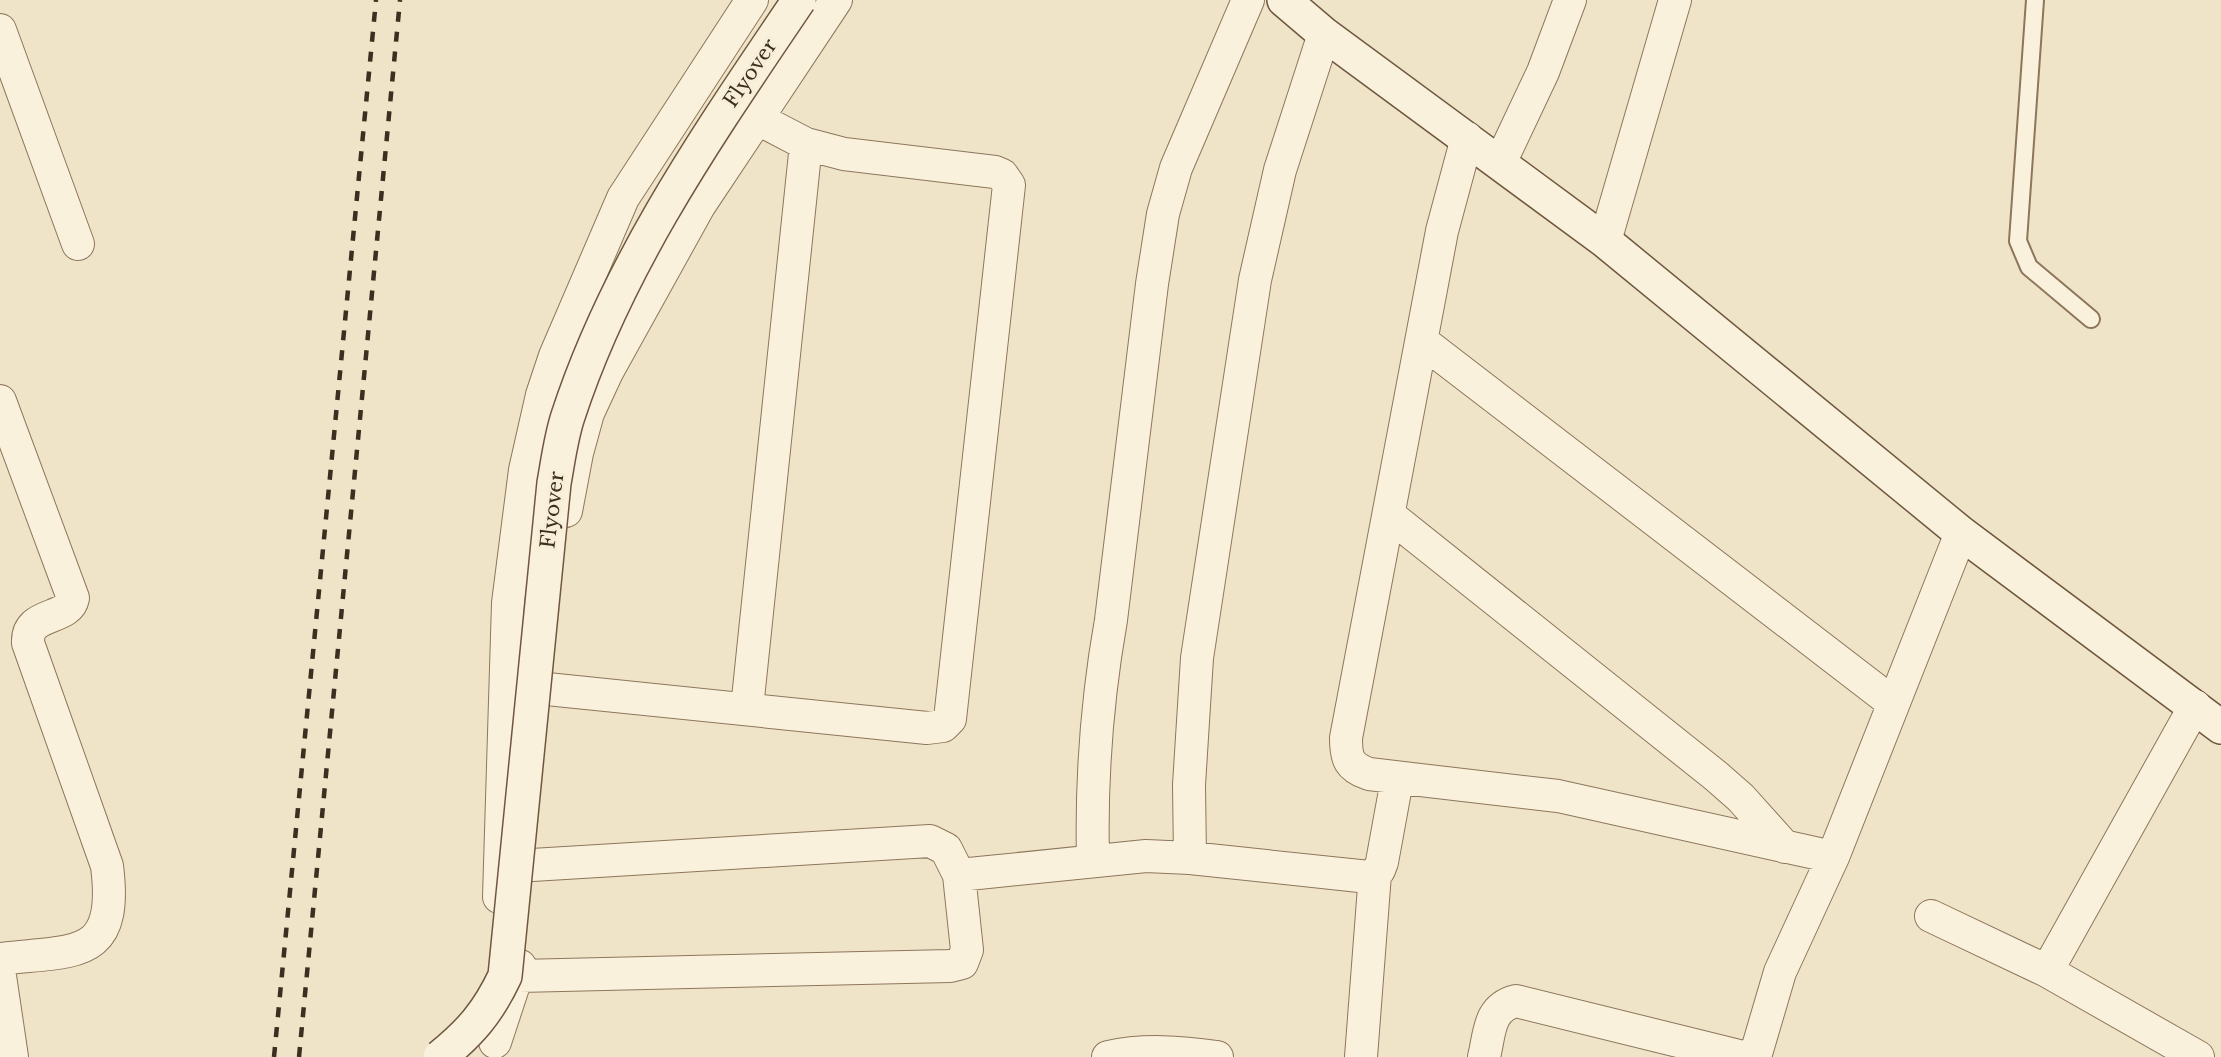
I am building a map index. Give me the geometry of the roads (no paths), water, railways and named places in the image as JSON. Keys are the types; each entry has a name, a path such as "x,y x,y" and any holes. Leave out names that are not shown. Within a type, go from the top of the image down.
{"street":[{"path":"494,1050 508,603 525,470 542,395 555,356 623,198 752,0"},
{"name":"Flyover","path":"440,1057 469,1034 492,1003 505,976 554,483 567,418 588,360 621,287 668,198 800,0"},
{"path":"494,1050 519,976 532,865 567,497 588,412 607,372 699,206 836,0"},
{"path":"1093,860 1092,798 1101,679 1111,620 1156,251 1176,168 1248,0"},
{"path":"1284,0 1324,34 1605,241 1961,533 2221,727"},
{"path":"1500,163 1543,72 1570,0"},
{"path":"1605,241 1675,0"},
{"path":"0,30 78,244"},
{"path":"1190,858 1189,785 1197,658 1251,303 1280,170 1324,34"},
{"path":"547,689 927,728 943,726 950,719 1008,196 1007,180 995,172 844,154 806,144 758,119"},
{"path":"1467,138 1442,231 1346,738 1348,760 1354,769 1397,780 1558,796 1833,857"},
{"path":"747,708 806,144"},
{"path":"1422,342 1893,703"},
{"path":"0,401 73,598 68,607 32,626 27,635 28,643 107,866 110,890 106,922 96,941 68,951 0,959"},
{"path":"1389,515 1716,776 1740,798 1785,847"},
{"path":"1755,1057 1780,972 1833,857 1961,533"},
{"path":"2047,971 2195,706"},
{"path":"1361,1057 1375,874 1382,862 1397,780"},
{"path":"519,976 957,965 965,958 967,950 959,875 946,849 930,841 532,865"},
{"path":"959,875 1146,856 1190,858 1361,878 1375,874"},
{"path":"1931,916 2047,971 2198,1057"},
{"path":"0,976 12,1057"},
{"path":"1484,1057 1495,1013 1502,1005 1516,1001 1743,1057"},
{"path":"1108,1057 1129,1052 1180,1052 1217,1057"}],"lane":[{"path":"2035,0 2018,241 2029,267 2091,319"}],"railway":[{"path":"274,1057 376,0"},
{"path":"299,1057 400,0"}]}
